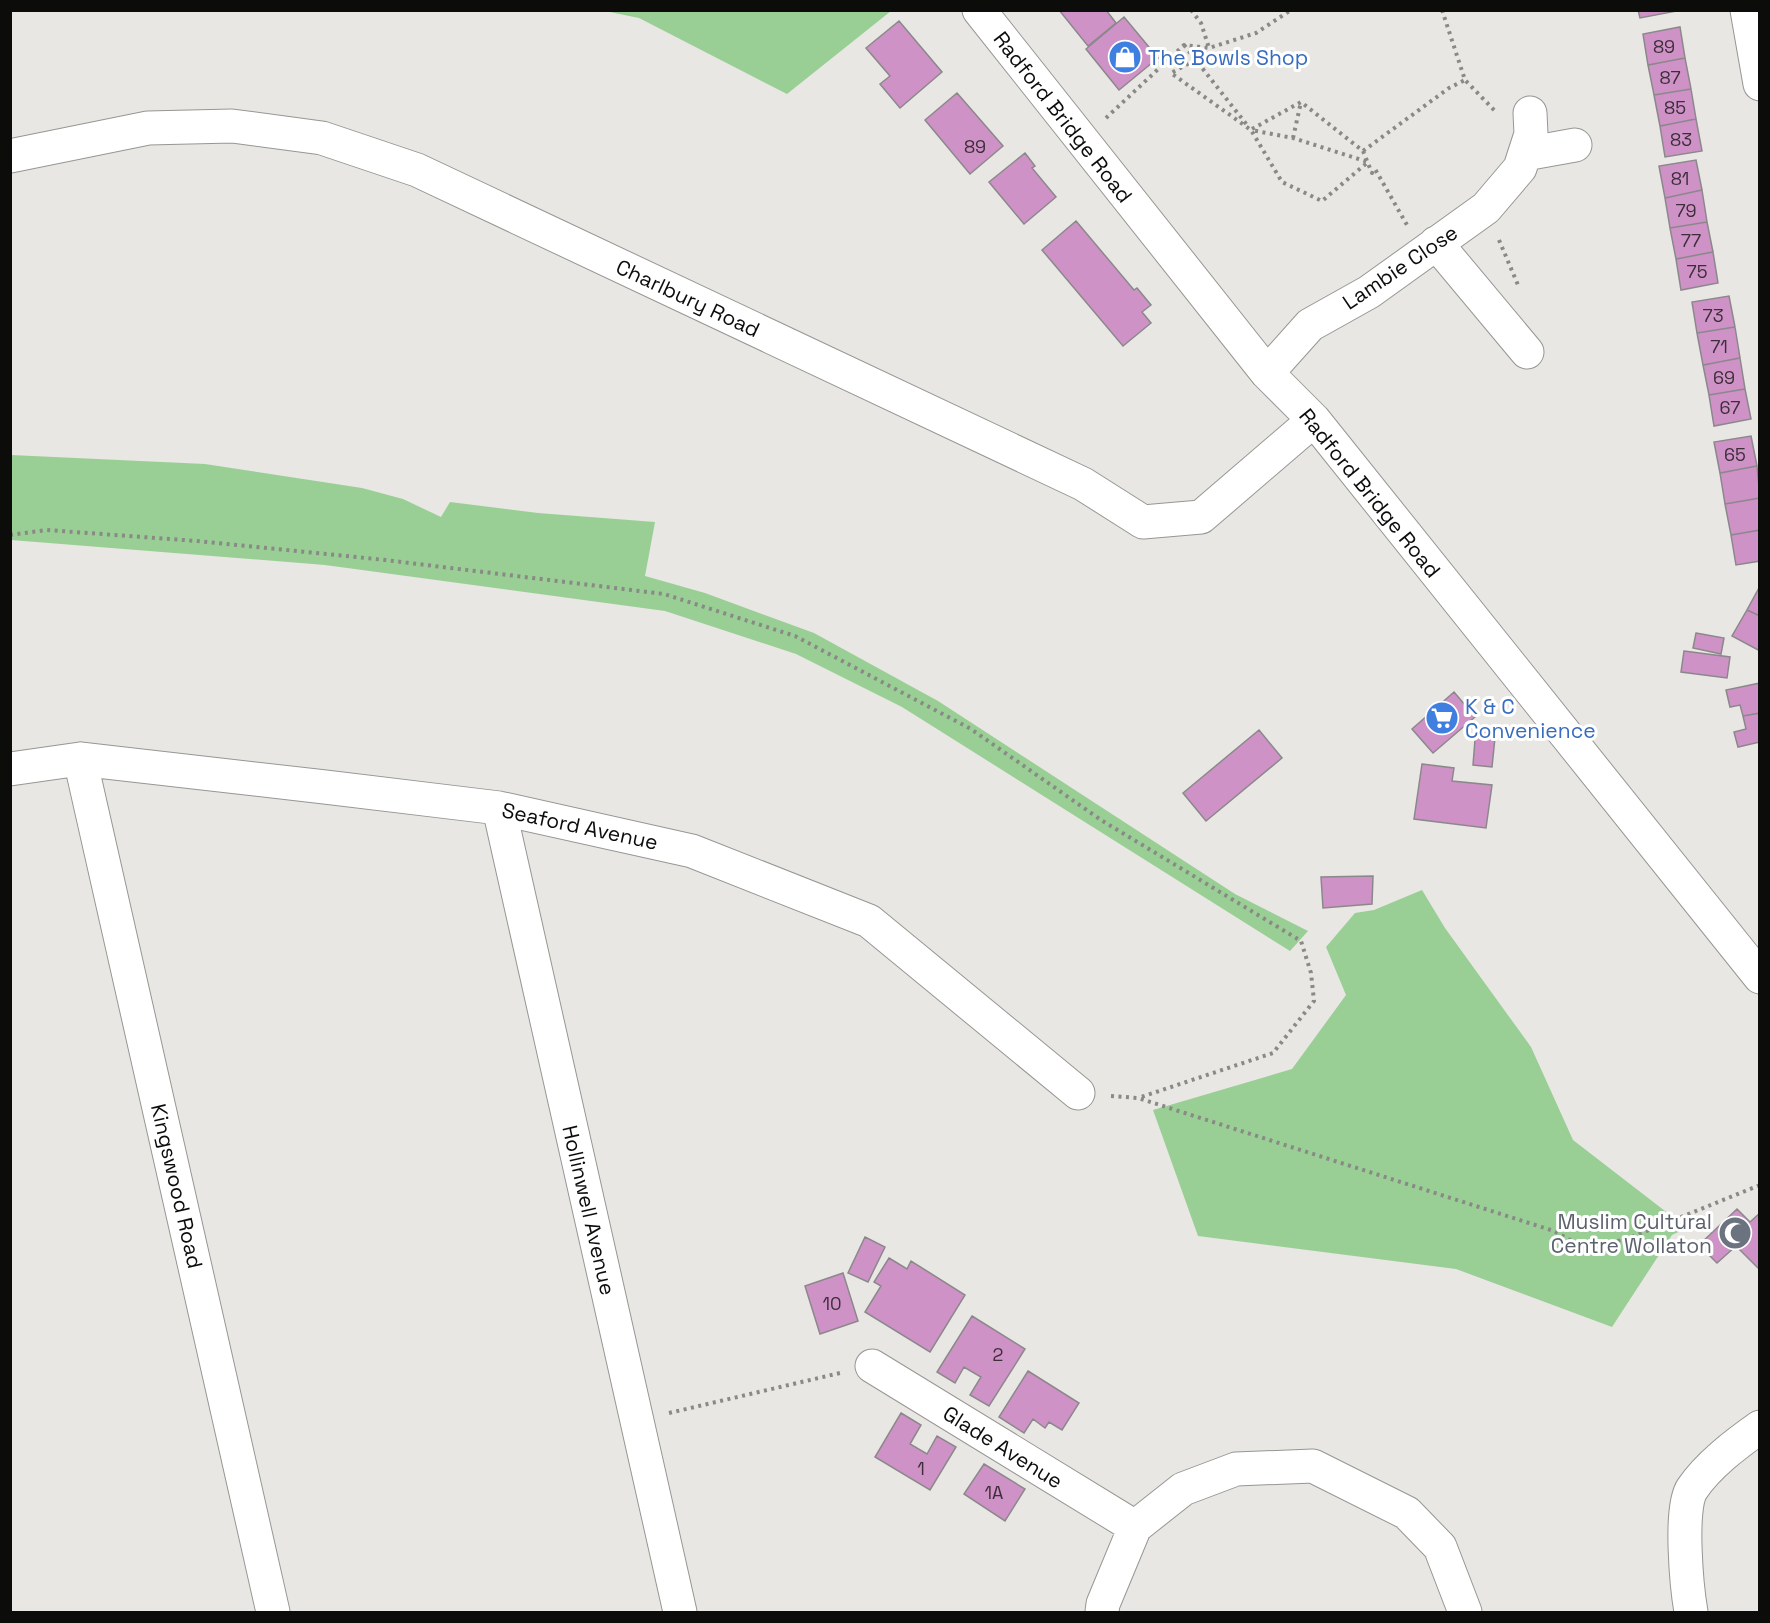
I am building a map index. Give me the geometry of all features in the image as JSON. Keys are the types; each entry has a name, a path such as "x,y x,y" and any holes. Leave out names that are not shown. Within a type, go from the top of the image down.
{"street":[{"name":"Radford Bridge Road","path":"979,10 1267,372 1314,420 1760,977"},
{"path":"1748,10 1760,84"},
{"name":"Charlbury Road","path":"10,156 148,128 232,126 322,138 417,170 1083,484 1143,522 1201,517 1314,420"},
{"path":"1529,133 1575,145"},
{"name":"Lambie Close","path":"1267,372 1310,325 1369,292 1486,208 1520,168 1529,133"},
{"path":"1429,248 1527,352"},
{"name":"Seaford Avenue","path":"10,769 80,759 499,808 692,851 869,921 1077,1093"},
{"name":"Kingswood Road","path":"80,759 273,1612"},
{"name":"Hollinwell Avenue","path":"499,808 680,1612"},
{"name":"Glade Avenue","path":"872,1366 1135,1527"},
{"path":"1691,1612 1684,1533 1690,1491 1724,1454 1760,1427"},
{"path":"1102,1612 1103,1604 1135,1527 1183,1489 1236,1469 1312,1466 1407,1513 1440,1547 1465,1612"}],"path":[{"path":"1191,10 1201,22 1209,48"},
{"path":"1081,141 1184,45 1209,48 1256,33 1291,10"},
{"path":"1442,10 1465,80 1515,132 1529,133"},
{"path":"1184,45 1251,130 1282,182 1322,201 1368,162"},
{"path":"1196,60 1171,73 1251,130 1293,138 1368,162"},
{"path":"1363,151 1449,88 1465,80"},
{"path":"1251,130 1301,102"},
{"path":"1301,102 1363,151 1372,173 1375,169 1429,248"},
{"path":"1293,138 1301,102"},
{"path":"1486,208 1520,290"},
{"path":"10,535 46,530 197,541 386,560 664,594 795,636 971,729 1101,820 1301,941 1311,973 1314,1001 1274,1053 1138,1098"},
{"path":"1077,1093 1138,1098 1554,1231 1584,1248 1627,1239 1760,1185"},
{"path":"636,1421 872,1366"}],"green space":[{"path":"605,11 891,11 787,94 639,18"},
{"path":"11,455 205,464 362,488 403,499 441,517 450,502 538,513 655,522 645,576 705,593 814,633 938,701 1235,894 1308,931 1290,951 902,707 796,654 665,611 325,565 11,540"},
{"path":"1422,890 1445,928 1531,1047 1573,1140 1687,1228 1672,1235 1612,1327 1456,1269 1198,1236 1153,1110 1292,1069 1346,995 1326,947 1355,913 1374,910"}],"building":[{"path":"1059,10 1106,10 1116,23 1088,46"},
{"path":"1638,10 1677,10 1677,11 1640,18"},
{"path":"1124,17 1158,58 1119,90 1086,49"},
{"path":"899,21 942,72 900,108 880,84 890,76 866,48"},
{"path":"1680,27 1685,58 1648,65 1643,34"},
{"path":"1685,58 1691,89 1654,95 1648,65"},
{"path":"1691,89 1696,119 1660,126 1654,95"},
{"path":"957,93 1003,146 970,174 925,120"},
{"path":"1696,119 1702,151 1665,157 1660,126"},
{"path":"1025,153 1035,166 1032,168 1056,197 1024,224 989,182"},
{"path":"1696,160 1702,190 1665,198 1659,166"},
{"path":"1702,190 1707,222 1670,228 1665,198"},
{"path":"1076,221 1134,290 1137,288 1151,305 1142,312 1151,323 1123,346 1042,250"},
{"path":"1707,222 1713,252 1676,259 1670,228"},
{"path":"1713,252 1718,283 1681,290 1676,259"},
{"path":"1729,296 1735,327 1697,333 1692,302"},
{"path":"1735,327 1740,358 1703,365 1697,333"},
{"path":"1740,358 1745,389 1709,395 1703,365"},
{"path":"1745,389 1751,419 1714,426 1709,395"},
{"path":"1751,436 1757,466 1720,473 1714,442"},
{"path":"1757,466 1760,498 1725,504 1720,473"},
{"path":"1760,498 1760,530 1731,535 1725,504"},
{"path":"1760,530 1760,561 1736,565 1731,535"},
{"path":"1760,586 1760,616 1747,610"},
{"path":"1747,610 1760,616 1760,651 1732,636"},
{"path":"1696,633 1724,638 1721,654 1693,648"},
{"path":"1684,651 1730,657 1727,678 1681,672"},
{"path":"1760,683 1760,713 1743,716 1740,705 1730,707 1726,690"},
{"path":"1454,692 1475,717 1433,753 1412,729"},
{"path":"1760,713 1760,742 1738,747 1734,732 1746,729 1743,716"},
{"path":"1476,727 1496,728 1492,767 1473,765"},
{"path":"1259,730 1282,758 1206,821 1183,793"},
{"path":"1422,764 1454,768 1452,781 1492,785 1486,828 1414,819"},
{"path":"1373,876 1372,904 1323,908 1321,877"},
{"name":"Muslim Cultural Centre Wollaton","path":"1737,1209 1750,1222 1760,1213 1760,1270 1736,1246 1717,1263 1699,1245"},
{"path":"865,1237 885,1247 868,1282 848,1273"},
{"path":"889,1258 907,1269 911,1261 965,1295 930,1352 865,1312 881,1286 874,1282"},
{"path":"843,1273 858,1321 820,1334 805,1286"},
{"path":"972,1316 1025,1349 989,1406 970,1395 981,1377 964,1367 955,1383 937,1372"},
{"path":"1028,1371 1079,1403 1062,1430 1049,1422 1045,1428 1033,1419 1024,1433 999,1417"},
{"path":"901,1413 921,1425 910,1444 927,1454 937,1436 956,1447 930,1490 875,1457"},
{"path":"984,1464 1025,1489 1005,1521 964,1494"}],"place":[{"name":"The Bowls Shop","path":"1125,57"},
{"name":"K & C Convenience","path":"1442,718"},
{"name":"Muslim Cultural Centre Wollaton","path":"1735,1233"}]}
